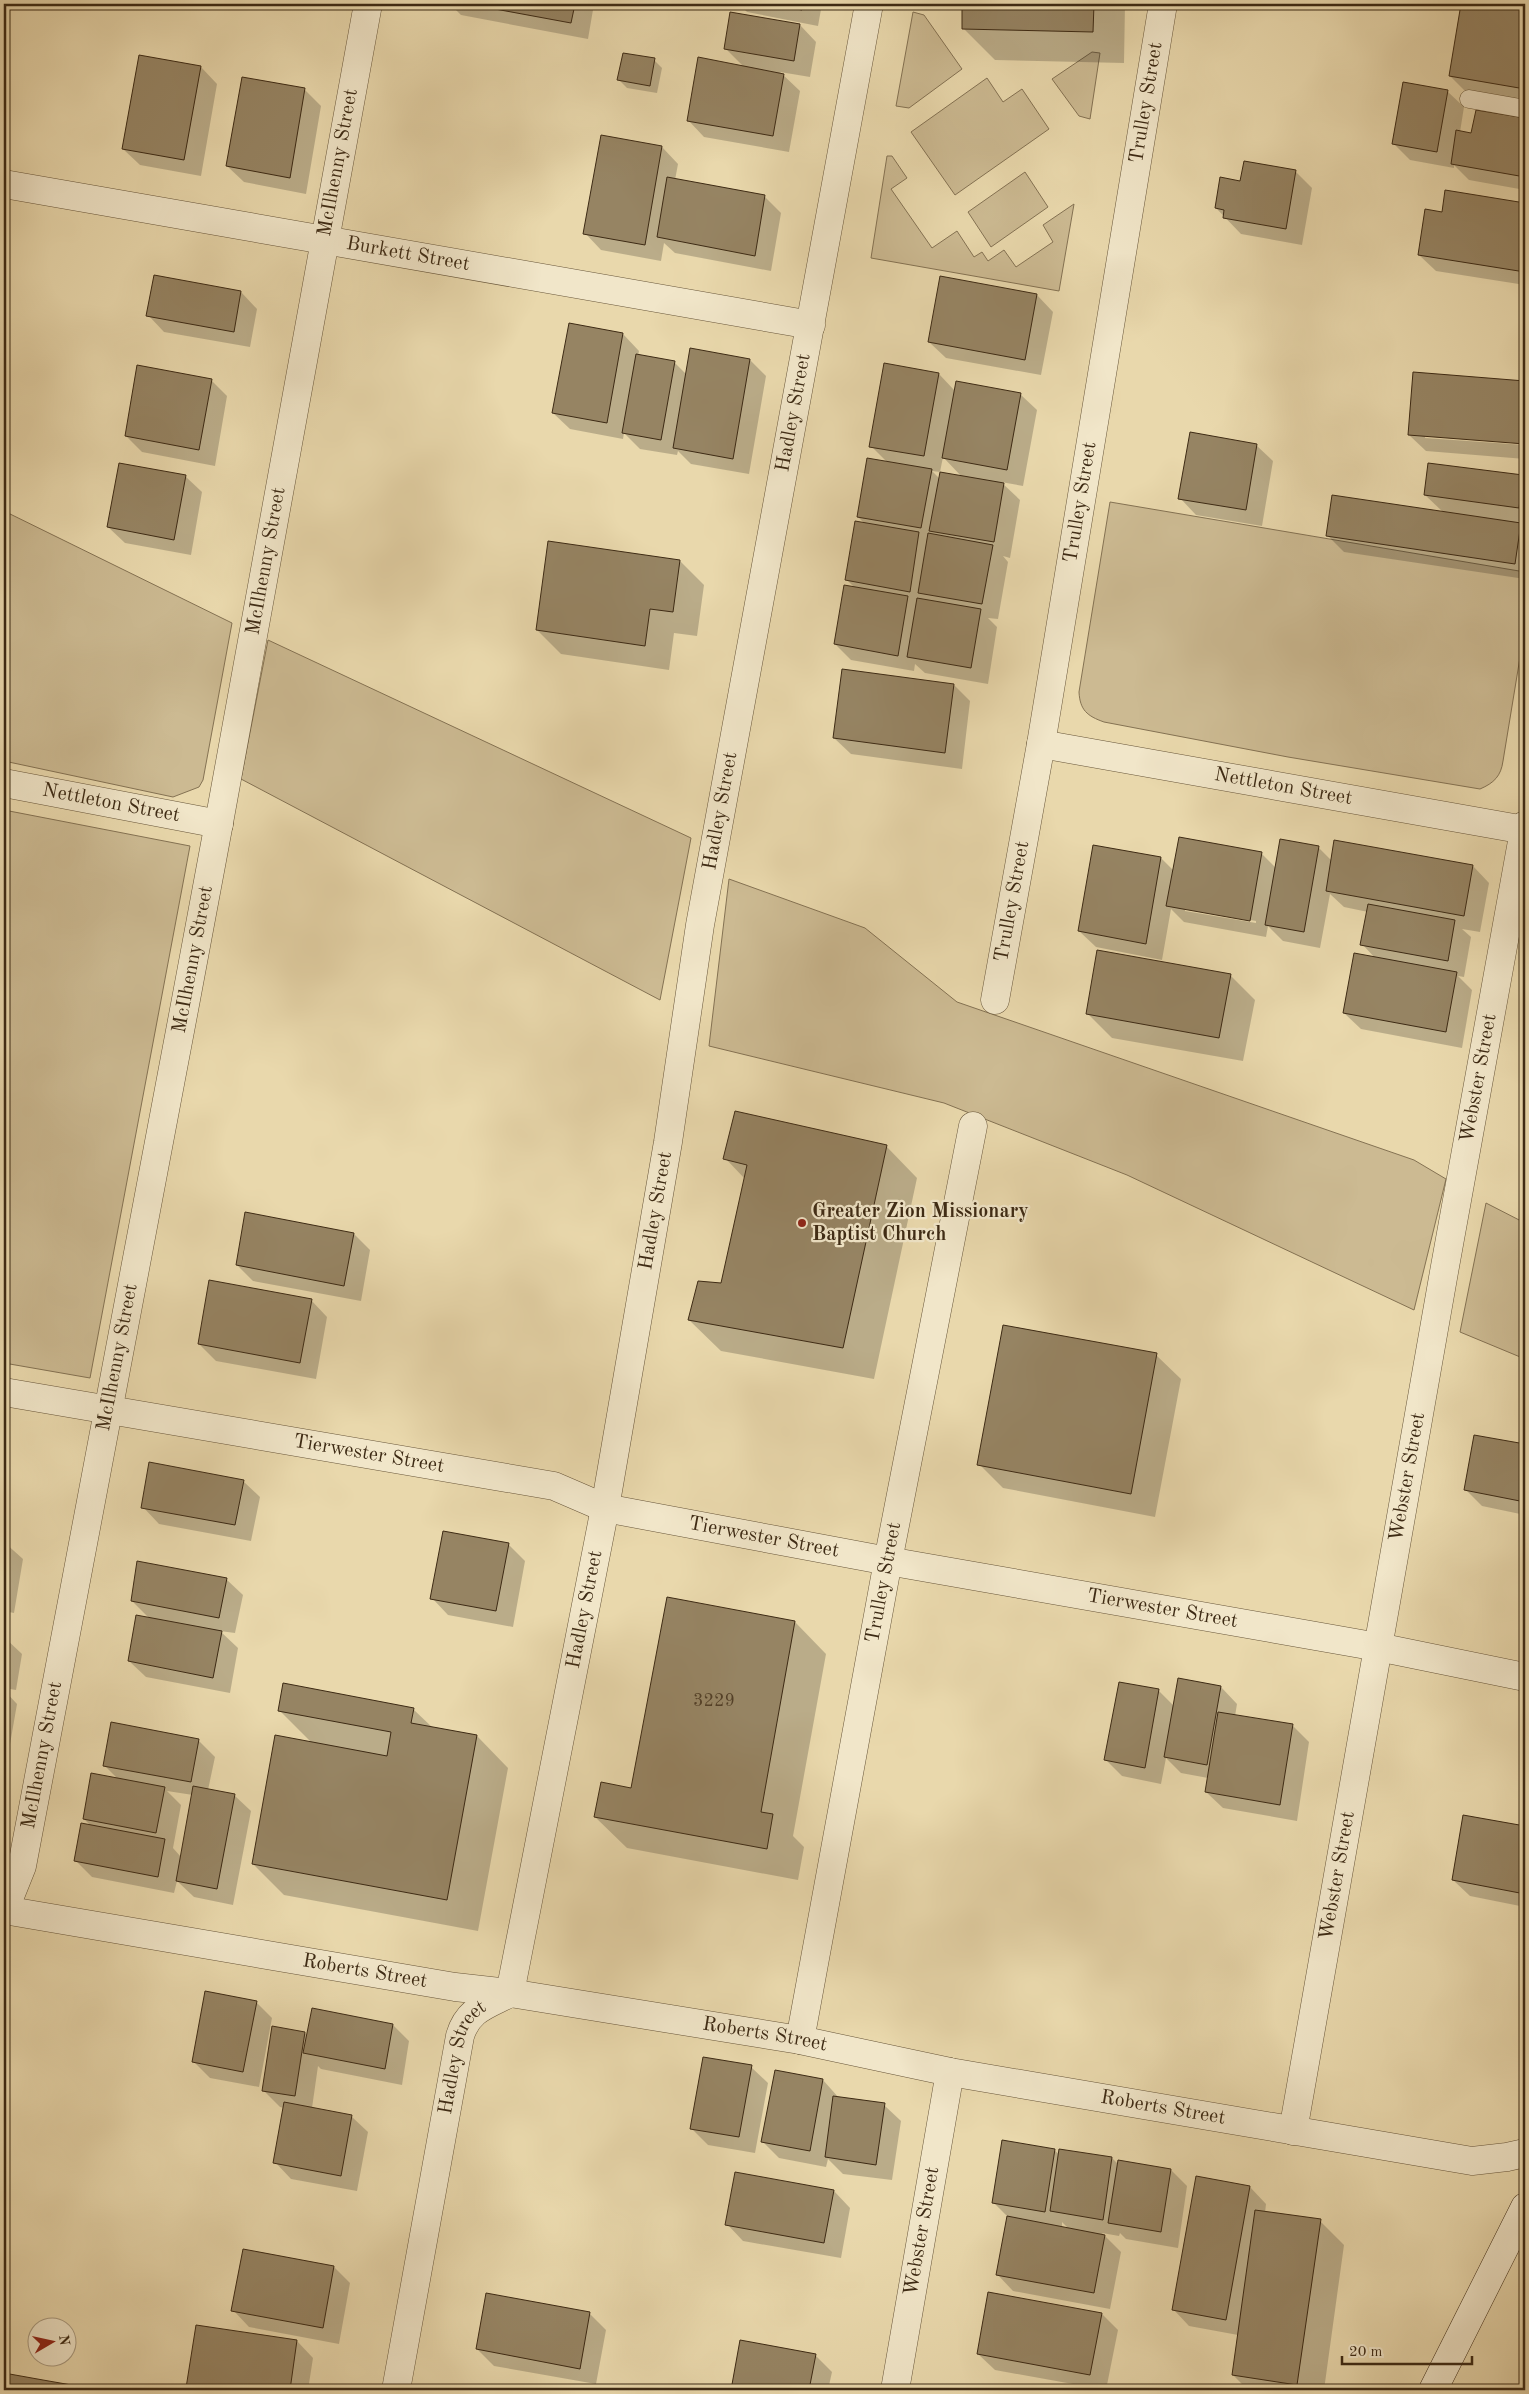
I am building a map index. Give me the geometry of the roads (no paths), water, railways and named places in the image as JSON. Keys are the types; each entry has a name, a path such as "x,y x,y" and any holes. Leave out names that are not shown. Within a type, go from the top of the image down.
{"street":[{"name":"McIlhenny Street","path":"4,1910 22,1866 106,1411 219,824 323,241 368,4"},
{"name":"Hadley Street","path":"396,2390 460,2036 464,2023 472,2012 510,1993 605,1508 668,1142 700,925 869,4"},
{"name":"Trulley Street","path":"995,1000 1041,744 1163,4"},
{"name":"Burkett Street","path":"4,184 811,325"},
{"name":"Nettleton Street","path":"1041,744 1525,828"},
{"name":"Nettleton Street","path":"4,782 219,824"},
{"name":"Webster Street","path":"1293,2131 1525,828"},
{"name":"Trulley Street","path":"800,2040 888,1561 972,1126"},
{"name":"Tierwester Street","path":"4,1392 106,1411 554,1486 605,1508 888,1561 1378,1646 1525,1677"},
{"name":"Roberts Street","path":"4,1910 455,1987 510,1993 800,2040 950,2072 1472,2161 1507,2158 1525,2153"},
{"name":"Webster Street","path":"895,2390 950,2072"},
{"path":"1433,2390 1525,2207"}],"lane":[{"path":"1469,99 1525,109"}],"place":[{"name":"Greater Zion Missionary Baptist Church","path":"802,1223"}]}
